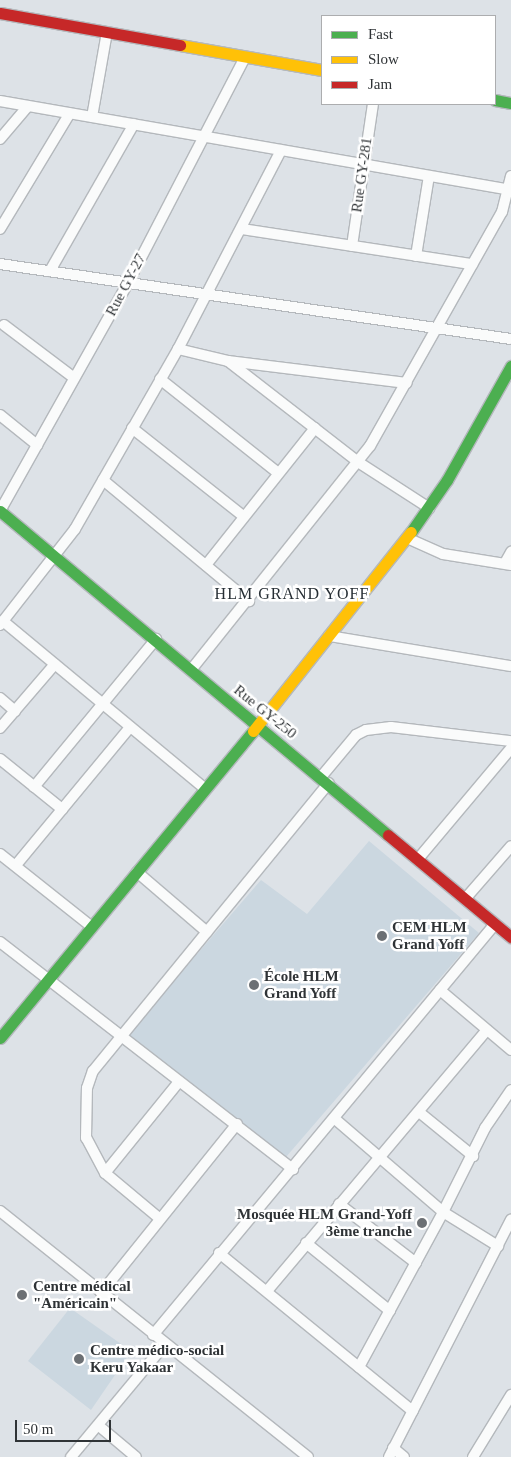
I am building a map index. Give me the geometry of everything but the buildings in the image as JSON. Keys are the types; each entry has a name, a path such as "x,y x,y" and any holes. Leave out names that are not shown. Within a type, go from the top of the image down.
{"street":[{"path":"0,13 321,70"},
{"path":"92,117 107,32"},
{"name":"Rue GY-27","path":"0,511 129,281 202,136 245,57"},
{"path":"496,100 511,103"},
{"path":"0,101 510,190"},
{"name":"Rue GY-281","path":"352,246 373,105"},
{"path":"0,140 28,106"},
{"path":"0,229 70,114"},
{"path":"50,271 134,124"},
{"path":"205,789 55,664 2,624 56,556 103,480 178,350 281,150"},
{"path":"416,256 429,176"},
{"path":"191,670 358,462 407,383 502,212 510,190 511,176"},
{"path":"242,229 472,264"},
{"path":"0,264 129,281 511,339"},
{"path":"4,324 74,378"},
{"path":"178,350 228,361 407,383"},
{"path":"228,361 358,462 429,508"},
{"path":"0,1038 258,726 407,538 429,508 511,366"},
{"path":"160,379 278,473"},
{"path":"0,415 37,445"},
{"path":"132,428 243,516"},
{"path":"206,564 315,428"},
{"path":"103,480 249,600"},
{"name":"Rue GY-250","path":"0,511 156,639 511,937"},
{"path":"407,538 443,554 508,564 511,552"},
{"path":"329,636 511,666"},
{"path":"34,787 156,639"},
{"path":"0,728 55,664"},
{"path":"0,698 15,711"},
{"path":"16,865 130,727"},
{"path":"159,1218 105,1173 86,1138 87,1088 93,1071 119,1036 207,932 325,780 356,735 366,730 391,727 511,741"},
{"path":"418,859 511,748"},
{"path":"0,759 62,809"},
{"path":"465,898 511,846"},
{"path":"0,854 92,926"},
{"path":"137,872 207,932"},
{"path":"154,1335 219,1253 293,1169 495,924"},
{"path":"0,942 178,1083 237,1124 293,1169"},
{"path":"440,990 511,1050"},
{"path":"267,1290 487,1030"},
{"path":"105,1173 178,1083"},
{"path":"359,1366 444,1212 494,1112 511,1090"},
{"path":"419,1112 473,1156"},
{"path":"334,1119 378,1159 444,1212 498,1246"},
{"path":"101,1293 159,1218 237,1124"},
{"path":"339,1204 416,1264"},
{"path":"0,1211 308,1457"},
{"path":"404,1457 391,1452 498,1246 507,1238 511,1220"},
{"path":"306,1243 390,1311"},
{"path":"219,1253 267,1290 413,1411"},
{"path":"71,1457 99,1426 165,1344"},
{"path":"473,1457 511,1396"},
{"path":"99,1426 136,1457"}],"shaded area":[{"name":"École HLM Grand Yoff","path":"369,841 479,933 286,1157 128,1034 261,880 307,914"},
{"name":"Centre médico-social Keru Yakaar","path":"70,1308 124,1346 128,1356 91,1410 28,1361"}],"traffic: fast":[{"path":"496,100 511,103"},
{"path":"411,532 447,480 511,366"},
{"path":"0,511 388,835"},
{"path":"0,1038 253,731"}],"traffic: slow":[{"path":"180,45 321,70"},
{"path":"253,731 411,532"}],"traffic: jam":[{"path":"0,13 180,45"},
{"path":"388,835 511,937"}],"place":[{"name":"CEM HLM Grand Yoff","path":"382,936"},
{"name":"École HLM Grand Yoff","path":"254,985"},
{"name":"Mosquée HLM Grand-Yoff 3ème tranche","path":"422,1223"},
{"name":"Centre médical \"Américain\"","path":"22,1295"},
{"name":"Centre médico-social Keru Yakaar","path":"79,1359"}],"district":[{"name":"HLM GRAND YOFF","path":"292,594"}]}
